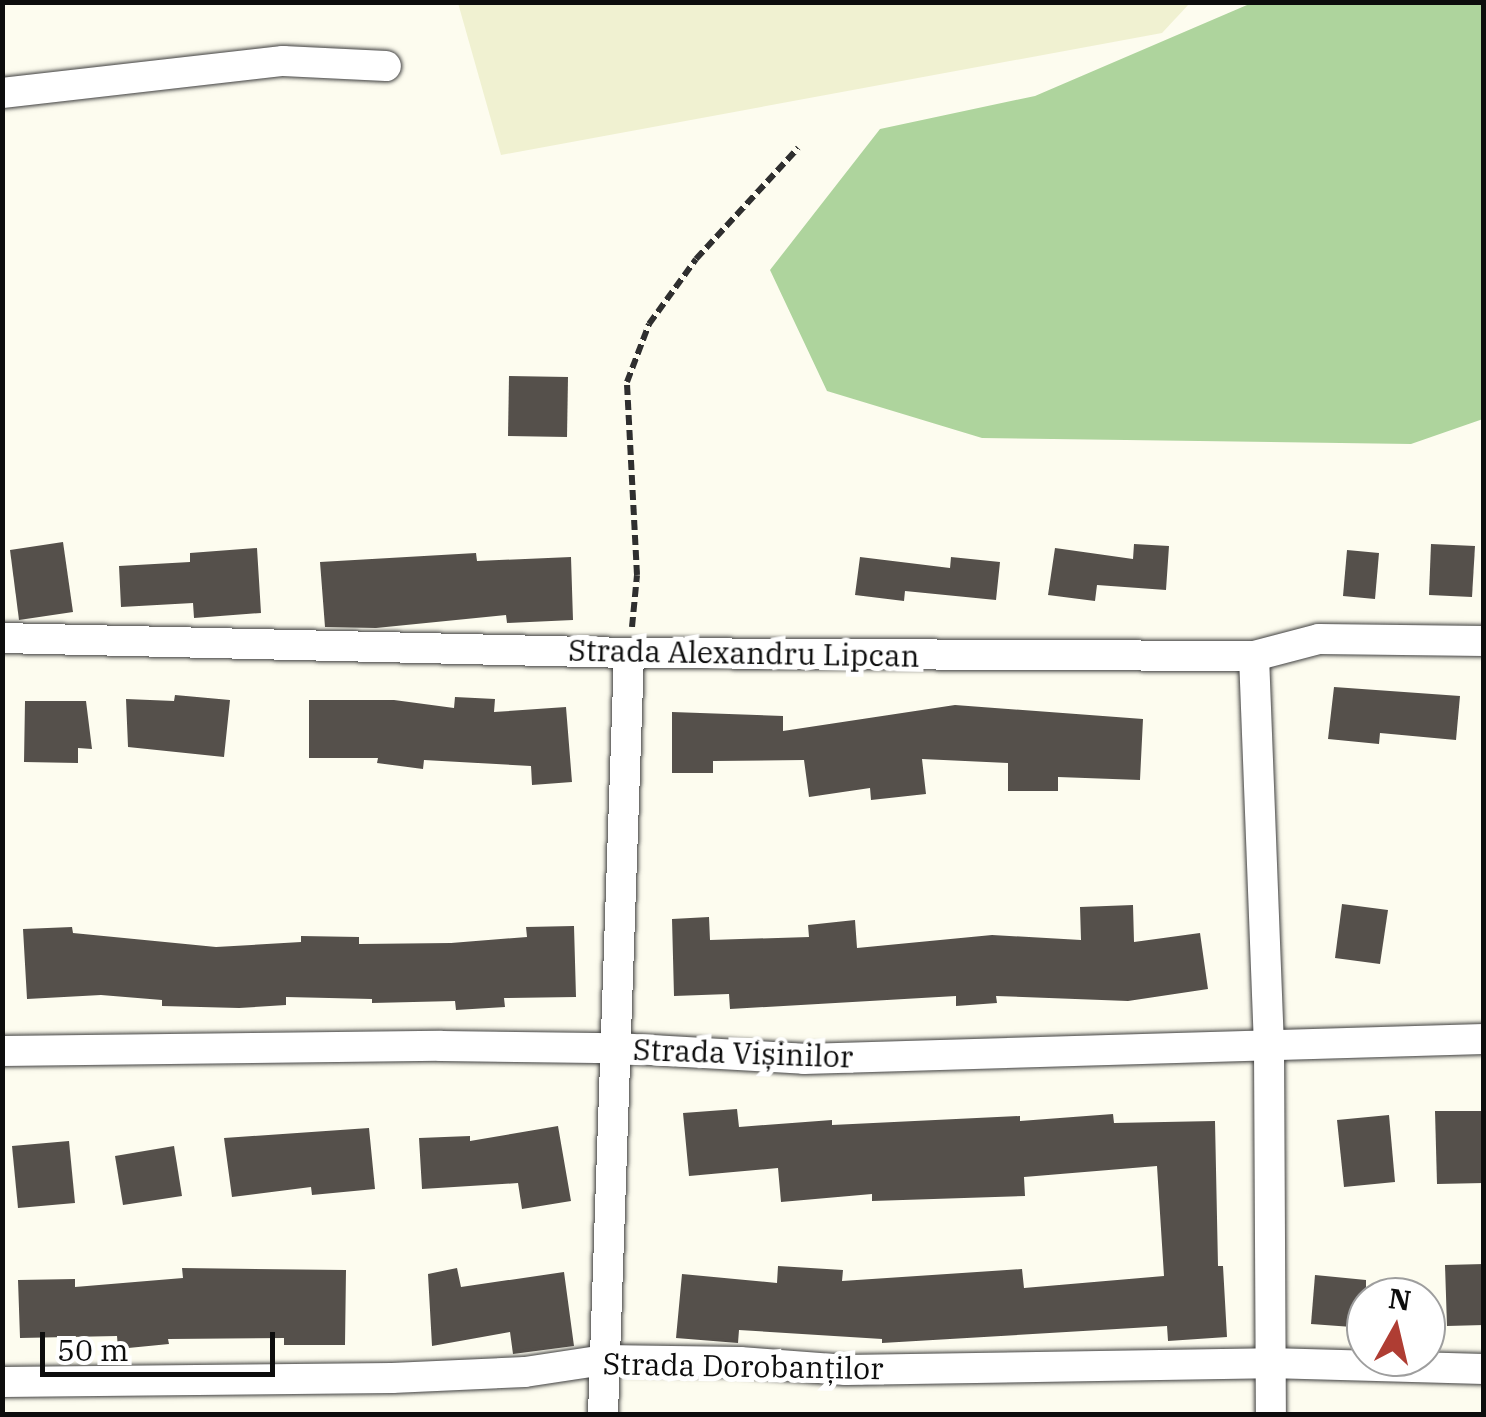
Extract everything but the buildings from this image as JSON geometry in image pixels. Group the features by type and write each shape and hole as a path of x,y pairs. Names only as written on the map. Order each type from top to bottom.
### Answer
{"street":[{"path":"2,93 284,61 386,66"},
{"name":"Strada Alexandru Lipcan","path":"2,638 629,653 1254,656 1319,639 1484,641"},
{"path":"603,1414 629,653"},
{"path":"1254,656 1269,1049 1270,1414"},
{"name":"Strada Vișinilor","path":"2,1050 616,1048 804,1059 1484,1040"},
{"name":"Strada Dorobanților","path":"2,1382 392,1378 525,1372 604,1360 740,1362 846,1370 1269,1363 1484,1369"}],"path":[{"path":"629,653 637,575 626,382 650,324 696,259 798,148"}],"green space":[{"path":"458,2 1190,3 1162,33 501,155"},
{"path":"1254,2 1483,3 1483,419 1411,444 982,438 827,391 770,270 880,129 1035,96"}]}
